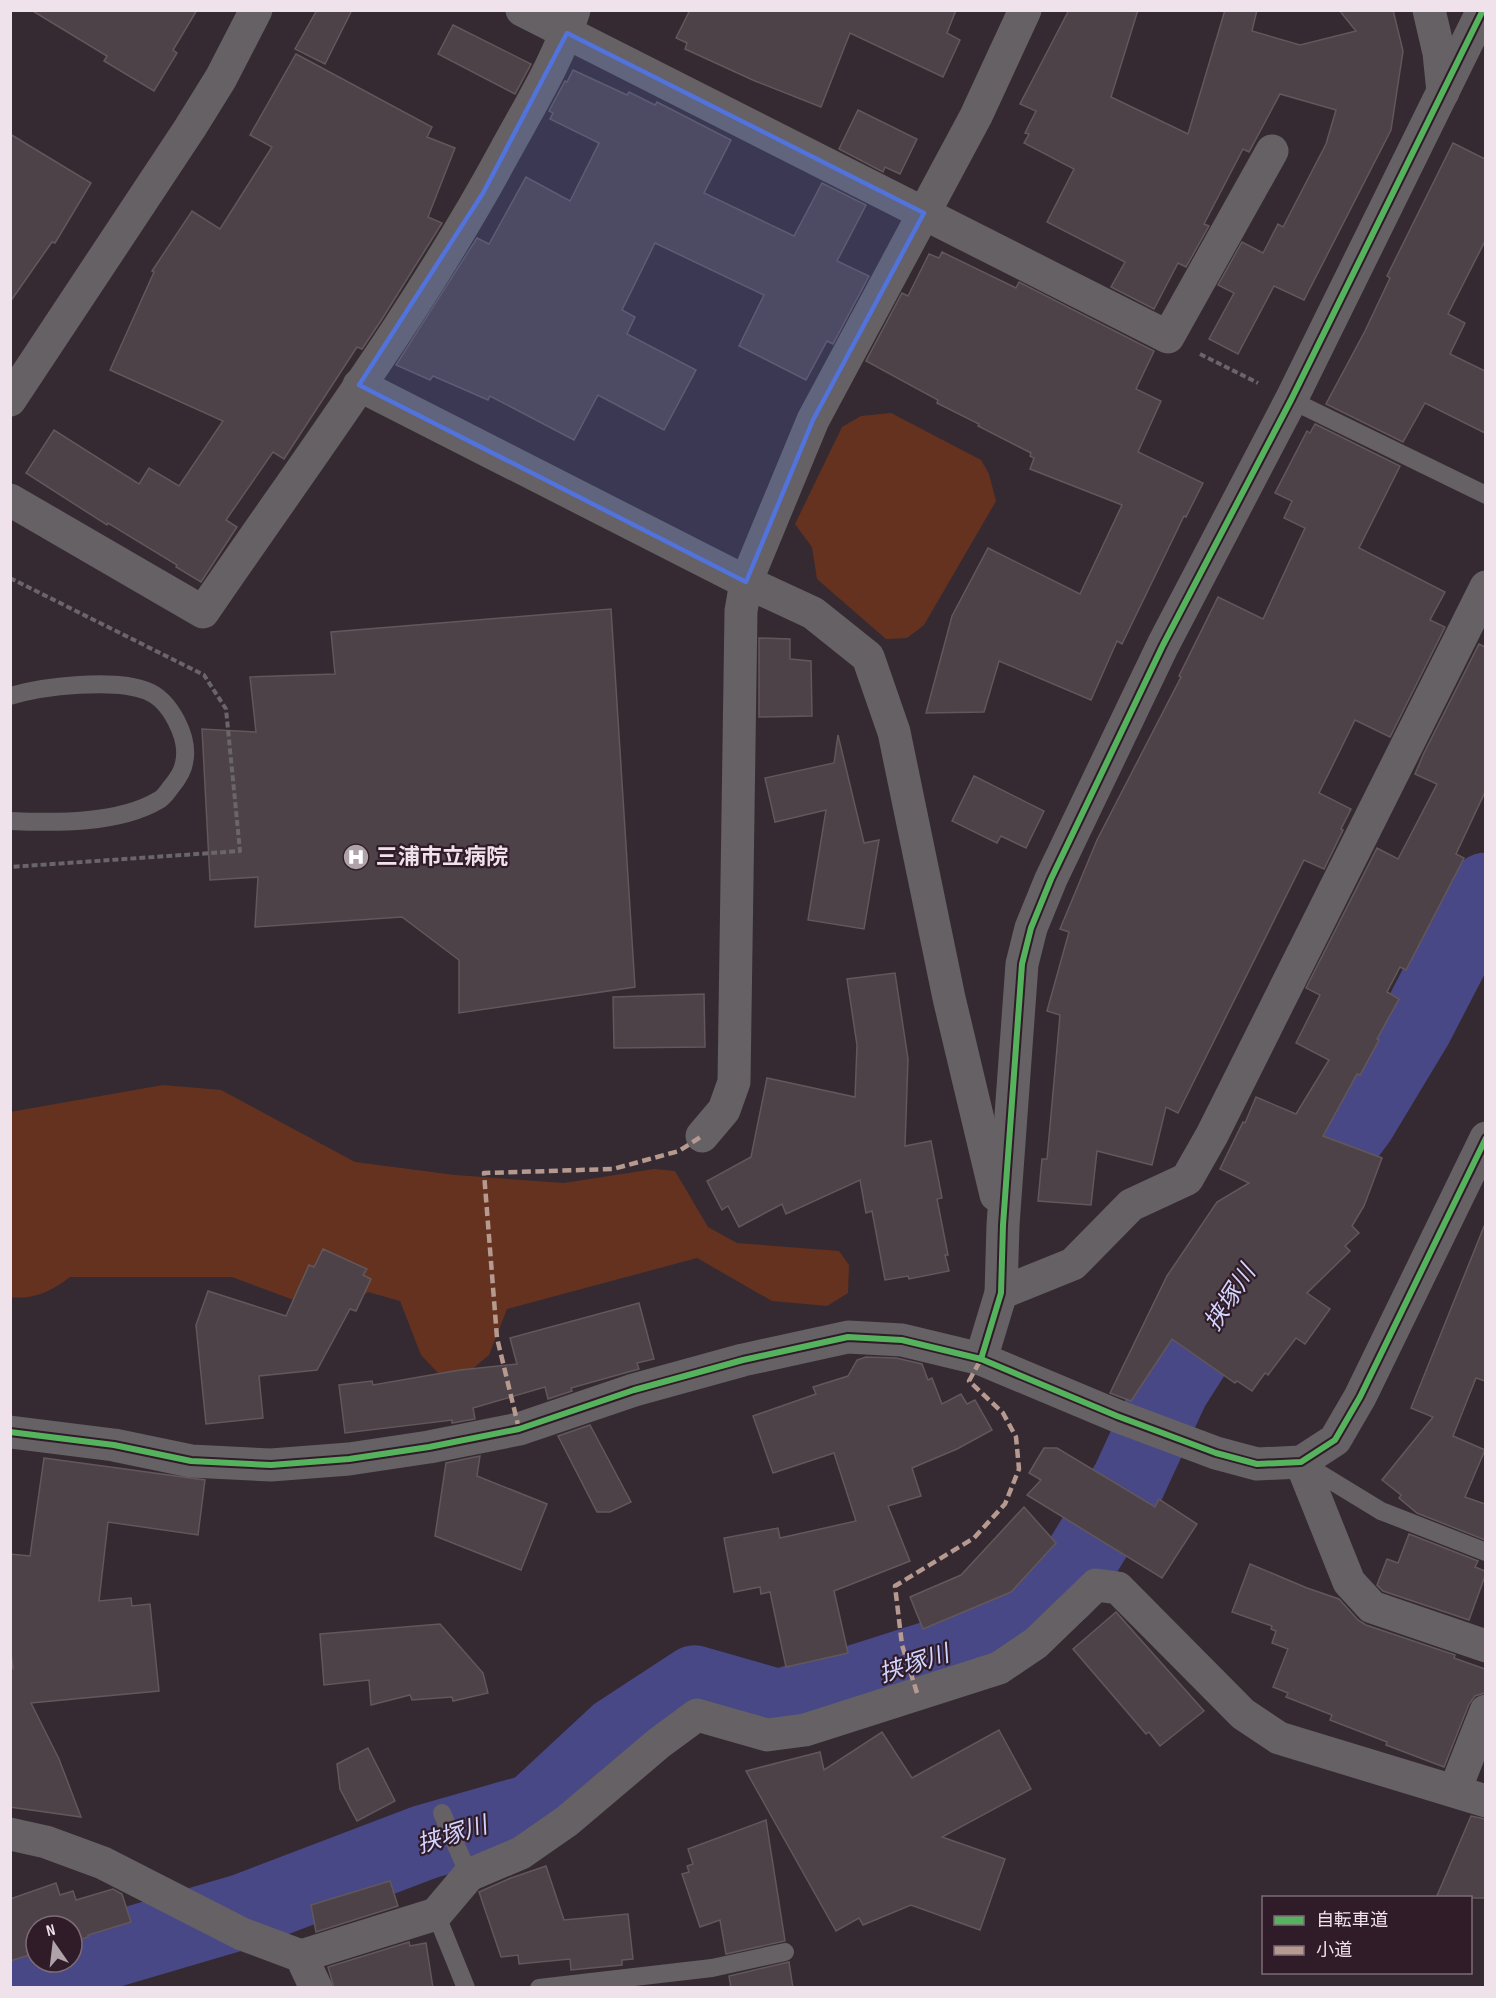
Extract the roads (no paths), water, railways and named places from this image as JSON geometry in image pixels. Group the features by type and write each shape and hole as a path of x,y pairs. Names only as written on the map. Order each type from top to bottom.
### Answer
{"street":[{"path":"10,400 190,128 221,78 256,10"},
{"path":"522,10 570,22 924,213 1168,337 1272,151"},
{"path":"702,1136 724,1110 734,1082 741,611 746,582 813,420 976,116 1025,10"},
{"path":"1429,10 1439,52 1443,92"},
{"path":"981,1359 1001,1293 1003,1225 1022,964 1030,928 1051,879 1163,645 1291,400 1482,10"},
{"path":"10,500 203,612 424,291 483,193 570,22"},
{"path":"359,385 746,582 813,613 868,657 894,732 949,998 1003,1225"},
{"path":"1001,1293 1073,1264 1131,1205 1187,1179 1212,1135 1485,587"},
{"path":"10,1432 114,1445 191,1461 271,1465 350,1459 490,1436 519,1429 634,1389 743,1360 848,1337 902,1340 981,1359 1117,1416 1216,1453 1257,1464 1301,1462 1335,1440 1360,1397 1485,1138"},
{"path":"1301,1462 1349,1582 1372,1606 1485,1646"},
{"path":"10,1834 46,1842 103,1863 242,1934 301,1956 436,1914 463,1861 521,1853 567,1821 659,1743 697,1715 767,1735 805,1730 999,1668 1036,1643 1096,1585 1118,1588 1243,1714 1279,1738 1470,1795 1485,1711"},
{"path":"301,1956 316,1988"}],"lane":[{"path":"1291,400 1485,495"},
{"path":"10,696 28,691 112,683 147,691 170,708 183,737 185,763 175,782 161,799 135,812 63,823 10,821"},
{"path":"1301,1462 1381,1511 1485,1552"},
{"path":"442,1813 463,1861"},
{"path":"436,1914 466,1988"},
{"path":"539,1988 712,1968 785,1952"}],"waterway":[{"name":"挟塚川","path":"10,1980 244,1911 425,1842 534,1811 617,1734 695,1683 779,1707 958,1650 1019,1625 1064,1587 1129,1481 1172,1388 1242,1278 1359,1120 1415,1027 1486,890"}],"place":[{"name":"三浦市立病院","path":"356,857"}]}
